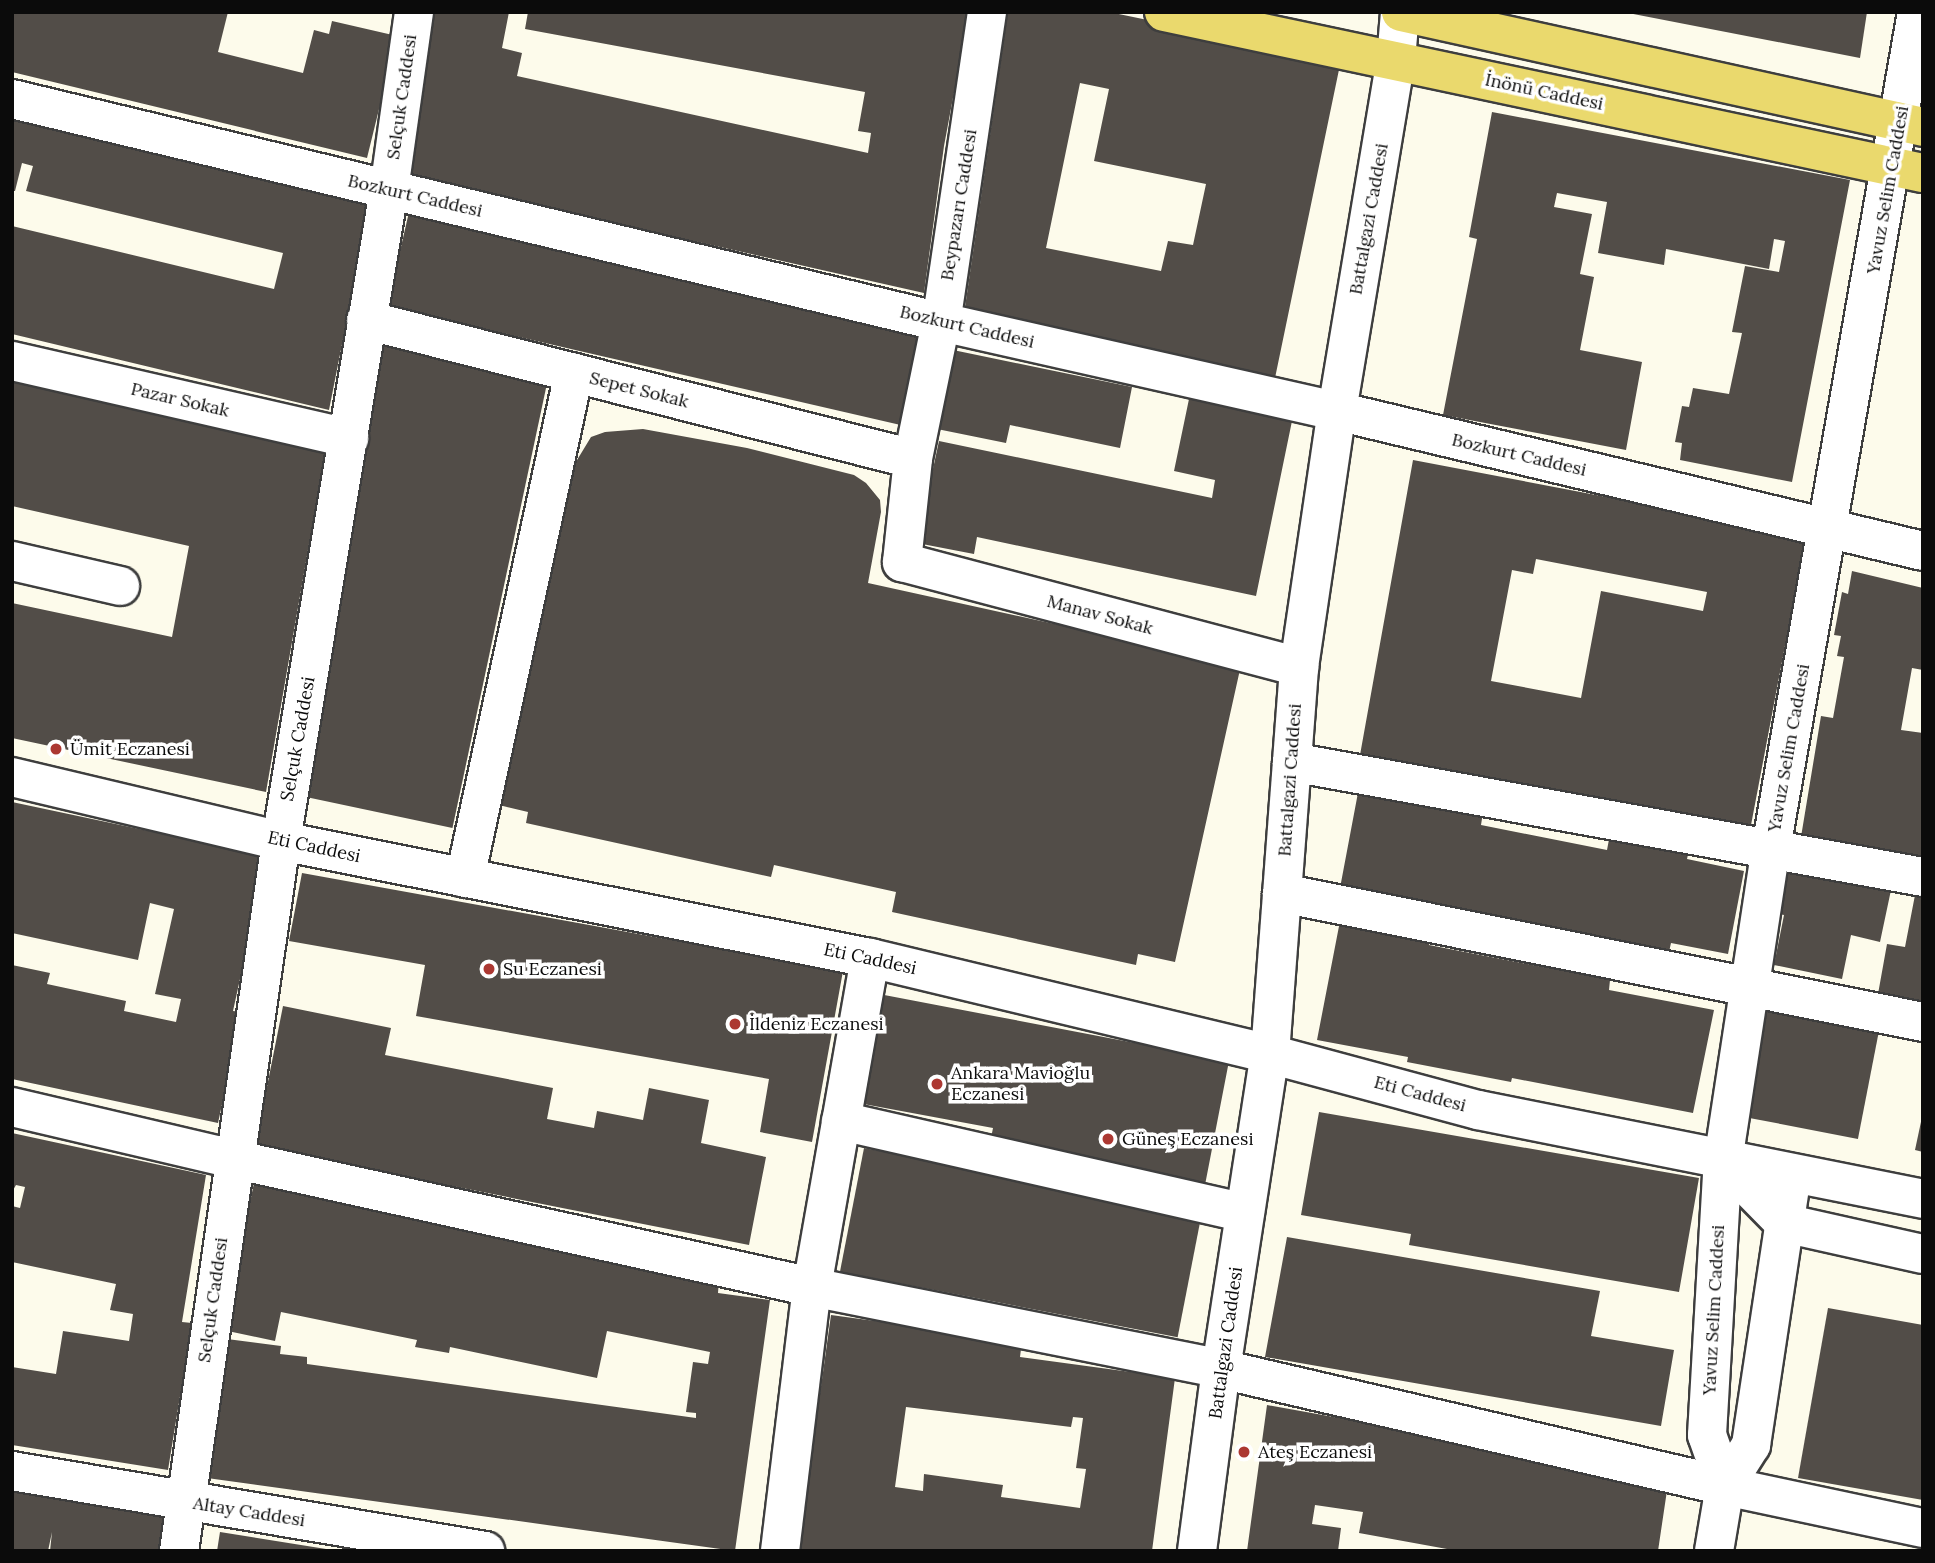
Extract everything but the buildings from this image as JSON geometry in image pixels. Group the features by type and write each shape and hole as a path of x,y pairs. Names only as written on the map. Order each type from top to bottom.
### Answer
{"main road":[{"name":"İnönü Caddesi","path":"1164,12 1907,170"},
{"path":"1400,12 1911,124"}],"street":[{"name":"Selçuk Caddesi","path":"179,1551 233,1159 281,841 389,190 414,12"},
{"name":"Beypazarı Caddesi","path":"902,562 913,459 941,321 987,12"},
{"name":"Battalgazi Caddesi","path":"1197,1551 1221,1369 1270,1054 1299,667 1337,411 1396,60 1400,12"},
{"name":"Yavuz Selim Caddesi","path":"1725,1486 1707,1435 1723,1161 1772,848 1829,528 1907,170 1917,12"},
{"name":"Bozkurt Caddesi","path":"12,99 941,321 1337,411 1923,551"},
{"name":"Sepet Sokak","path":"366,320 913,459"},
{"name":"Pazar Sokak","path":"12,361 349,438"},
{"path":"465,878 574,373"},
{"path":"12,561 120,586"},
{"name":"Manav Sokak","path":"902,562 1299,667"},
{"path":"1292,762 1923,877"},
{"name":"Eti Caddesi","path":"12,777 281,841 870,958 1270,1054 1478,1110 1923,1199"},
{"path":"1282,893 1750,985 1923,1022"},
{"path":"780,1551 812,1287 870,958"},
{"path":"12,1107 233,1159 812,1287 1221,1369 1725,1486 1923,1528"},
{"path":"841,1121 1245,1213"},
{"path":"1723,1161 1784,1223 1923,1254"},
{"name":"Yavuz Selim Caddesi","path":"1714,1551 1725,1486 1751,1445 1792,1174"},
{"name":"Altay Caddesi","path":"12,1471 485,1551"}],"place":[{"name":"Ümit Eczanesi","path":"56,749"},
{"name":"Su Eczanesi","path":"489,969"},
{"name":"İldeniz Eczanesi","path":"735,1024"},
{"name":"Ankara Mavioğlu Eczanesi","path":"937,1084"},
{"name":"Güneş Eczanesi","path":"1108,1139"},
{"name":"Ateş Eczanesi","path":"1244,1452"}]}
